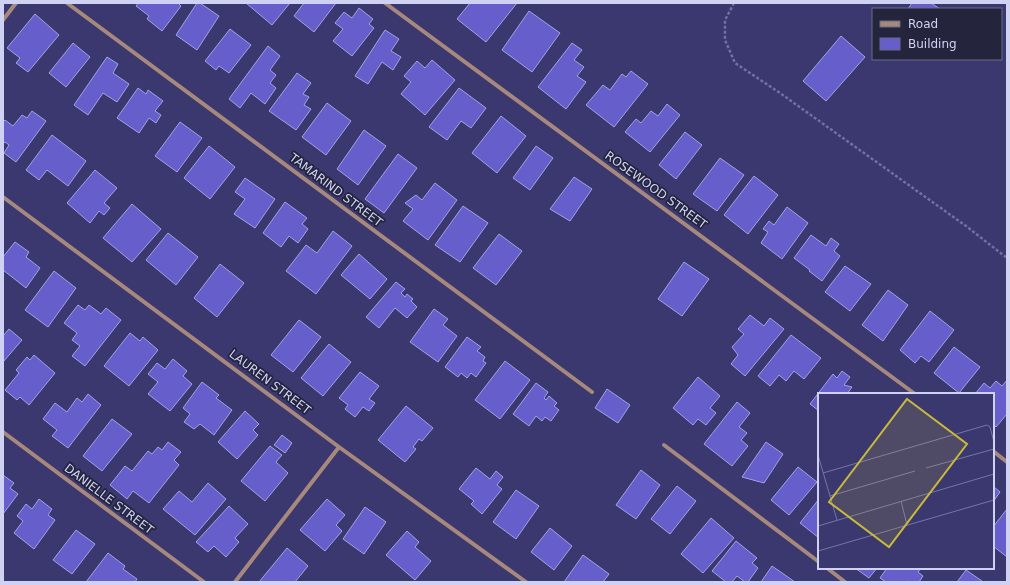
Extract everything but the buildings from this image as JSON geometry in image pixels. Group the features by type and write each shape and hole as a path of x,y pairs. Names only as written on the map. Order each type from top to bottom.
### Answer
{"street":[{"path":"3,20 16,3"},
{"name":"TAMARIND STREET","path":"68,3 592,392"},
{"name":"ROSEWOOD STREET","path":"385,3 914,393"},
{"name":"LAUREN STREET","path":"3,196 340,447 526,582"},
{"name":"DANIELLE STREET","path":"3,432 204,582"},
{"path":"664,445 818,561"},
{"path":"235,582 340,447"},
{"path":"994,452 1007,462"},
{"path":"828,569 845,582"}],"path":[{"path":"734,3 725,20 724,40 735,63 877,162 966,226 1007,258"}]}
